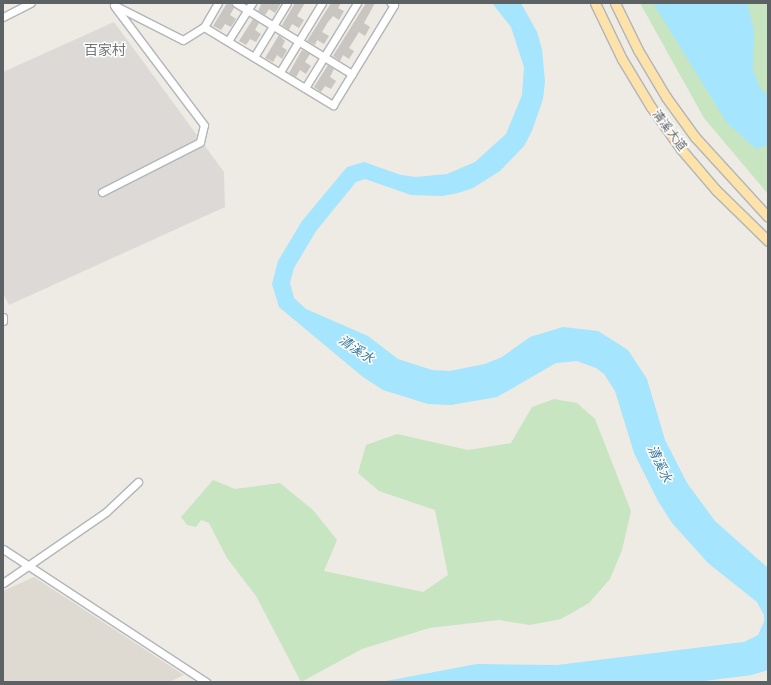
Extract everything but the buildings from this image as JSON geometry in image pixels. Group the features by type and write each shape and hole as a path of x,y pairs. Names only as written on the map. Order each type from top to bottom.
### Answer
{"main road":[{"name":"清溪大道","path":"595,3 626,65 651,107 676,143 716,190 768,241"},
{"name":"清溪大道","path":"615,3 638,50 666,97 695,137 768,217"}],"street":[{"path":"3,17 31,3"},
{"path":"113,4 183,40 204,26 218,3"},
{"path":"236,3 352,74"},
{"path":"228,41 252,3"},
{"path":"254,57 287,3"},
{"path":"280,72 322,3"},
{"path":"305,88 357,3"},
{"path":"204,26 333,105 394,5 391,3"},
{"path":"102,192 200,142 204,125 113,4"},
{"path":"3,582 30,567 106,512 138,482"},
{"path":"3,549 206,682"}],"shaded area":[{"path":"114,22 224,172 225,207 9,305 3,293 3,72"},
{"path":"34,577 184,675 169,682 3,682 3,591"}],"green space":[{"path":"640,3 768,3 768,194 704,118"},
{"path":"554,399 577,403 595,419 631,511 622,550 610,579 589,603 561,619 530,625 499,620 429,628 362,649 301,682 256,596 227,558 209,523 201,520 196,527 187,525 181,517 213,480 235,489 280,483 313,510 337,540 324,571 423,592 448,575 435,510 379,491 358,473 366,445 397,434 468,450 511,443 532,407"}],"water":[{"name":"清溪水","path":"492,3 521,3 537,32 542,49 545,82 543,99 532,131 524,146 500,171 473,188 458,193 442,196 411,195 365,179 356,182 316,231 294,268 290,283 294,298 306,309 368,336 398,359 432,370 450,371 485,364 502,357 530,337 563,327 598,331 628,350 647,379 665,440 687,483 715,521 768,568 768,670 752,675 696,682 381,682 477,664 557,665 744,642 758,635 764,622 764,615 757,602 708,563 672,523 658,501 634,453 615,391 604,374 596,368 577,361 556,363 497,397 451,405 428,404 383,390 363,377 279,307 272,284 278,261 302,221 347,167 364,162 401,175 416,177 447,174 475,162 506,134 522,95 524,67 511,27"},
{"path":"653,3 747,3 754,31 753,70 760,88 768,95 768,145 756,149 727,123"}],"district":[{"name":"百家村","path":"105,50"}]}
